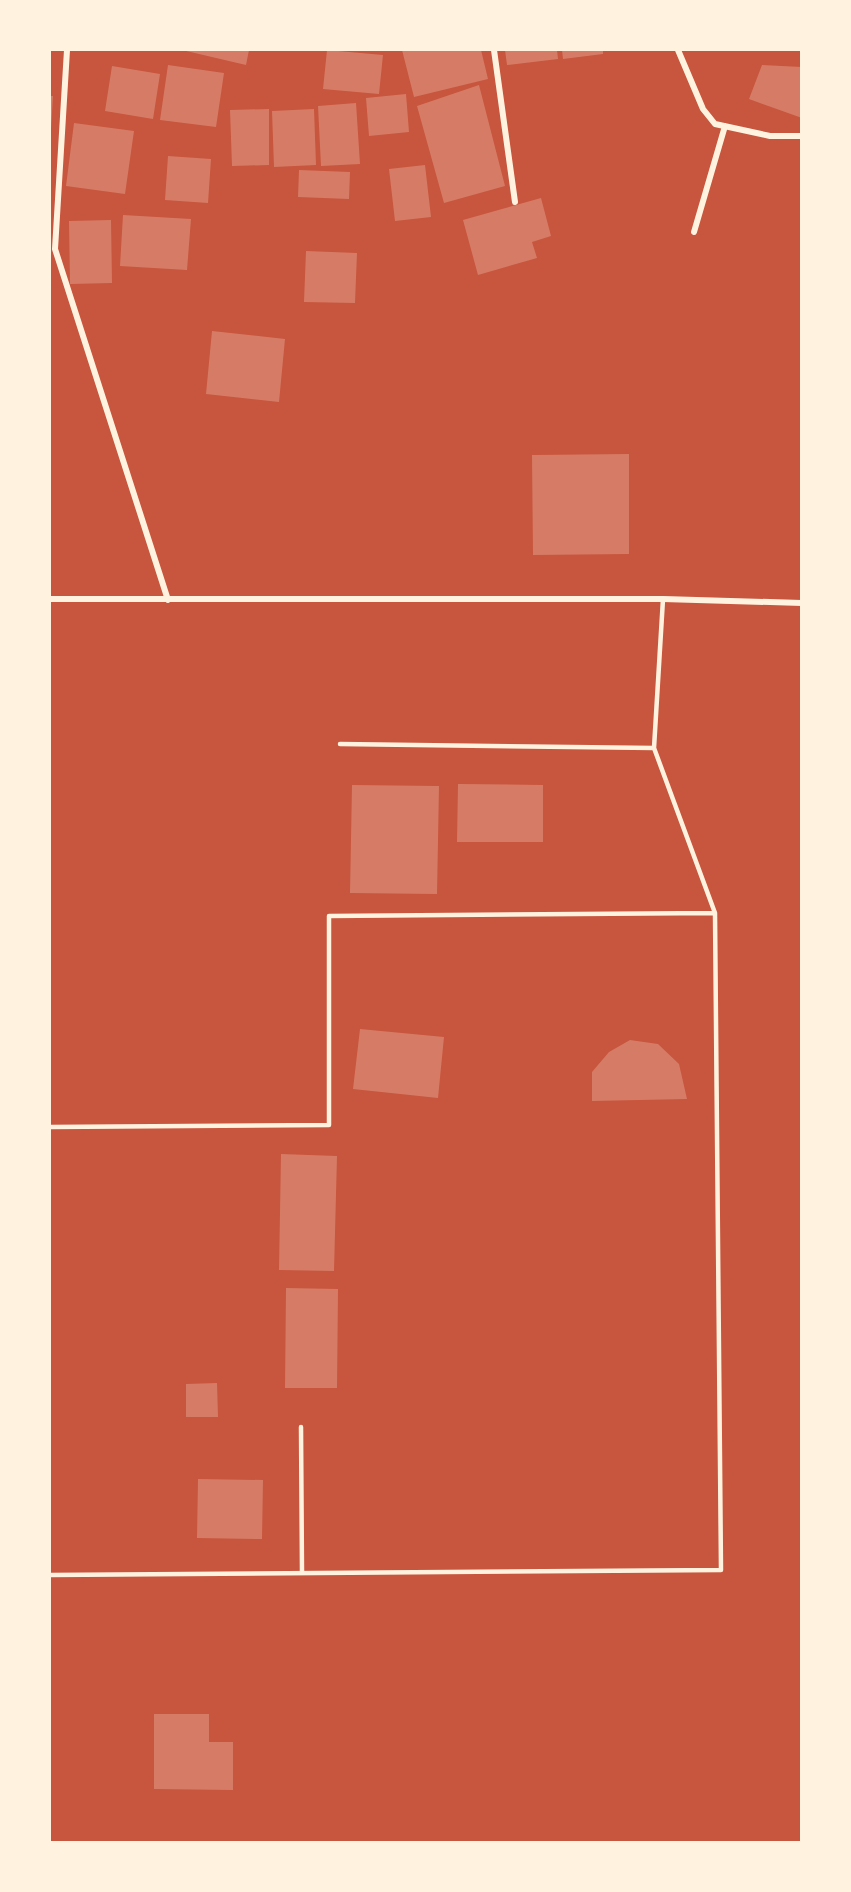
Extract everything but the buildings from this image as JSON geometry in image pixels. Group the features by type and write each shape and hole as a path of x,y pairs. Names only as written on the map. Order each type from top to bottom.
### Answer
{"street":[{"path":"68,50 52,249 168,600"},
{"path":"494,50 515,202"},
{"path":"678,50 703,109 715,124 770,136 801,136"},
{"path":"694,232 725,126"},
{"path":"50,599 663,598 801,603"}],"lane":[{"path":"50,1575 720,1570 715,913 654,748 663,598"},
{"path":"340,744 654,748"},
{"path":"50,1127 329,1125 329,916 715,913"},
{"path":"301,1427 302,1573"}]}
